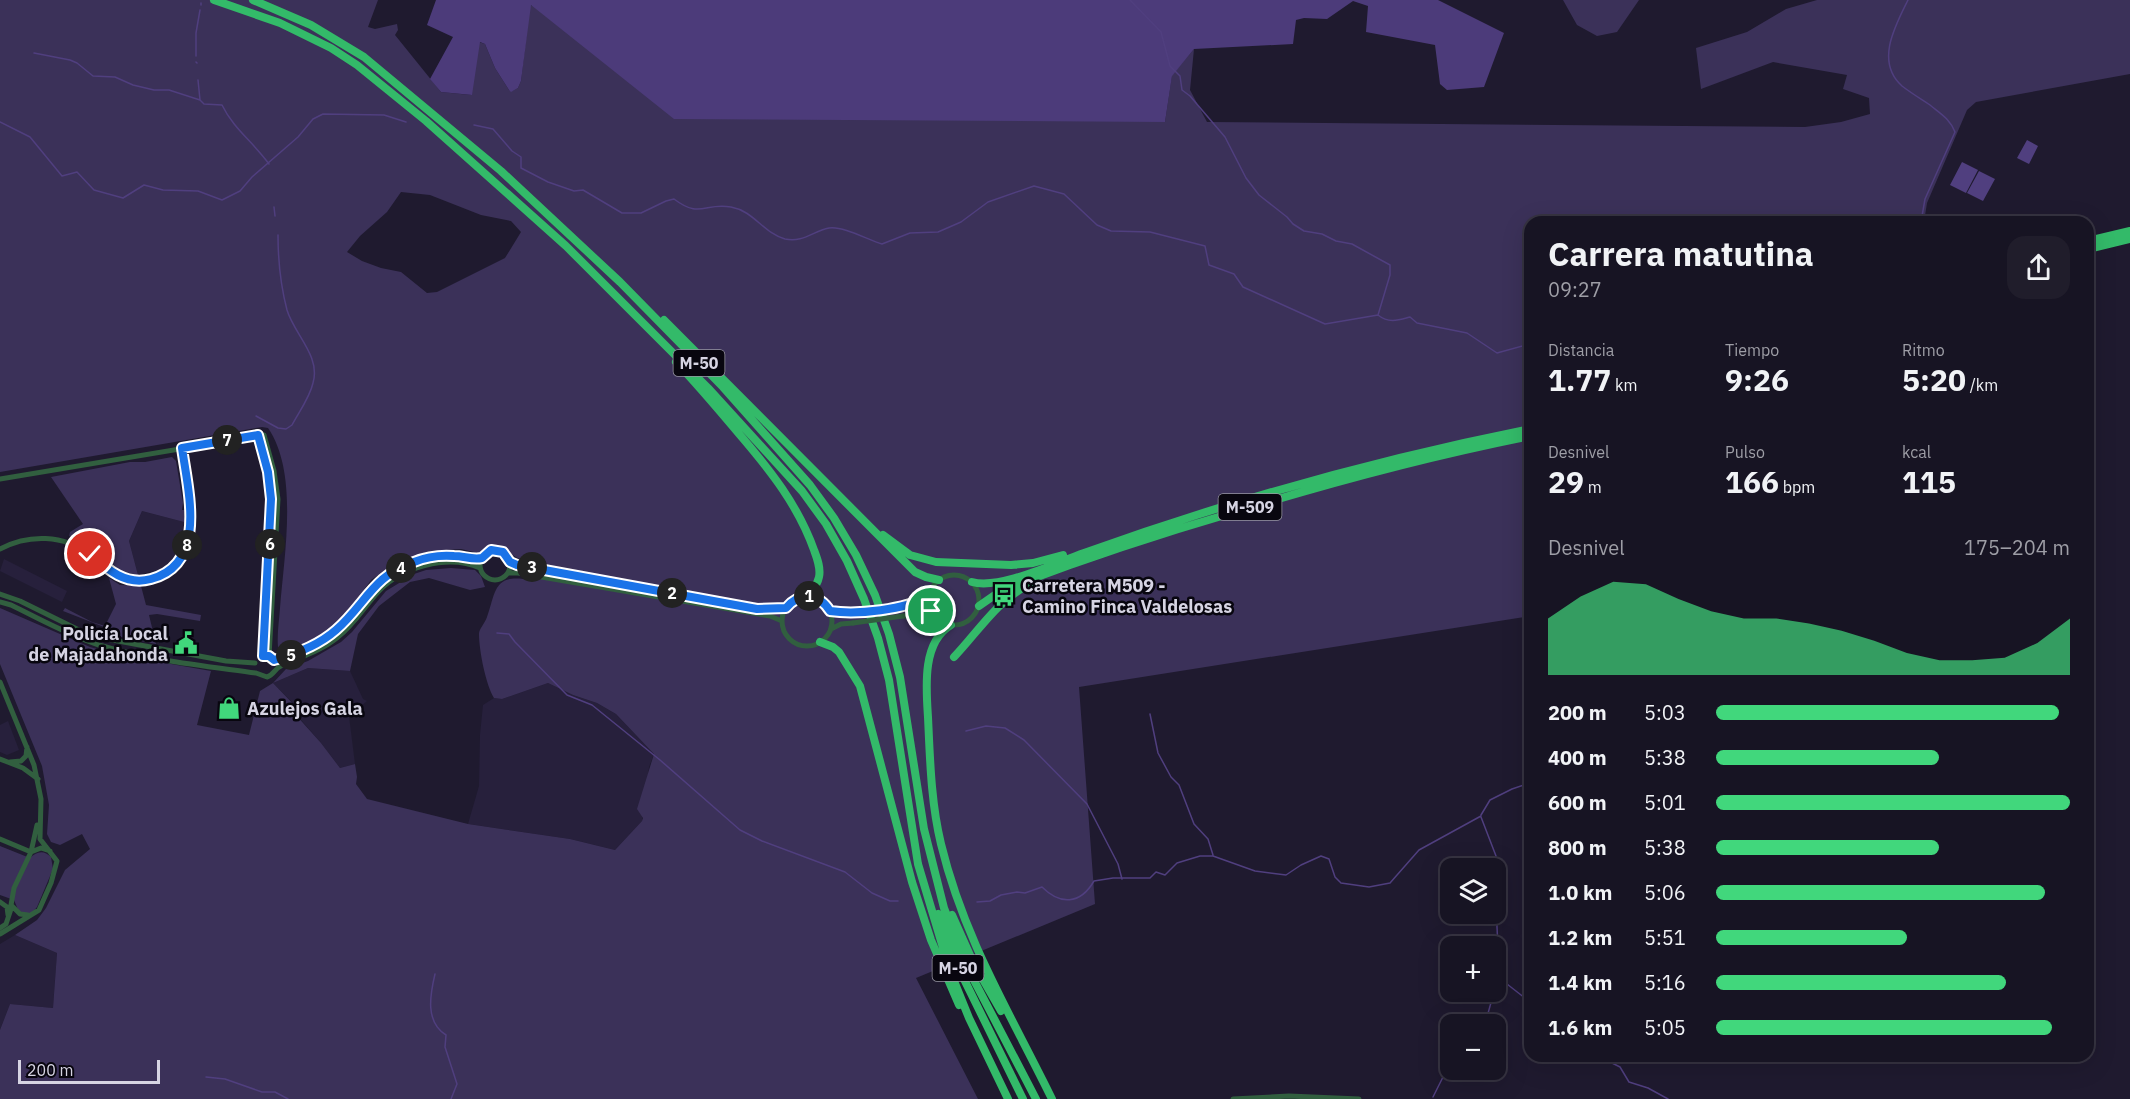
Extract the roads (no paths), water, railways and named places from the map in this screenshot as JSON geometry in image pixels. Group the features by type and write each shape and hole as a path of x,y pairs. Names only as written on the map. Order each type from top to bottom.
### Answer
{"highway":[{"name":"M-50","path":"214,0 280,22 306,34 357,65 426,120 488,174 619,298 708,388 802,491 847,561 864,599 884,659 913,829 939,919 958,969 1023,1099"},
{"name":"M-50","path":"253,0 286,12 364,57 501,171 620,282 723,387 804,477 834,518 856,555 875,595 889,634 900,677 915,784 944,908 966,965 1036,1099"},
{"path":"2094,240 2130,231"},
{"path":"2094,247 2130,238"},
{"path":"620,282 671,326 915,572 939,580"},
{"path":"619,298 636,321 701,388 787,493 808,534 819,567 817,583 802,597"},
{"name":"M-509","path":"972,582 988,585 1005,581 1096,548 1224,507 1401,458 1524,430"},
{"name":"M-509","path":"979,606 1002,590 1172,531 1326,484 1408,462 1524,437"},
{"path":"864,523 910,555 922,560 1011,565 1056,558 1177,518 1224,507"},
{"path":"954,657 1010,595 1083,561"},
{"path":"951,625 942,630 937,637 930,657 927,679 933,786 941,844 957,898 980,959 1052,1099"},
{"path":"820,642 833,646 839,652 860,686 899,837 931,940 966,1020 1008,1099"},
{"path":"913,829 918,864 950,971 993,1070"},
{"path":"935,874 962,939 984,983 1045,1084"}],"street":[{"path":"0,479 182,448 262,437 274,471 278,499 269,657 276,669"},
{"path":"0,549 24,540 61,540 79,548 107,569 127,580 147,580 172,570 185,552 189,537 190,504 182,448"},
{"path":"498,550 508,556 510,562 508,573 504,578 491,580 482,573 480,568 482,558 486,553 498,550"},
{"path":"0,594 102,638 226,661 255,663 318,643 335,631 375,585 391,572 436,556 456,555 482,558"},
{"path":"0,602 11,605 74,636 106,647 256,673 267,677 271,676 276,669 322,648 339,637 380,590 395,578 415,569 437,564 456,562 480,568"},
{"path":"510,562 757,609 786,608"},
{"path":"508,573 770,616 782,621"},
{"name":"M-509","path":"939,580 952,575 972,582"},
{"path":"935,617 931,611 929,596 939,580"},
{"path":"972,582 977,589 979,606"},
{"path":"831,629 830,611 821,600 808,596 802,597 795,599 786,608 782,621 786,634 796,643 812,645 820,642 831,629 841,624 926,614 951,625"},
{"path":"830,611 851,612 901,607 914,604 929,596"},
{"name":"M-509","path":"951,625 968,621 974,616 979,606"},
{"path":"255,663 256,673"},
{"path":"0,682 38,778 41,799 40,839 52,852 57,864 39,910 0,934"},
{"path":"3,760 21,761 26,756 27,746"},
{"path":"3,760 38,778"},
{"path":"22,768 34,765"},
{"path":"0,928 6,924 14,888 32,851 40,815"},
{"path":"0,839 32,851 41,848 52,852"},
{"path":"0,902 11,905 20,914 33,915"},
{"path":"0,902 7,907 9,915"},
{"path":"1233,1099 1289,1096 1359,1099"}],"waterway":[{"path":"1130,0 1161,32 1170,66 1180,76 1182,90 1190,96 1225,137 1246,178 1259,195 1304,231 1322,234 1336,241 1352,244 1390,265 1390,275 1378,315"},
{"path":"1908,0 1893,32 1889,55 1890,66 1902,86 1941,114 1955,132 1925,199 1922,216"},
{"path":"196,56 196,33 200,10"},
{"path":"34,53 70,60 93,76 115,77 133,85 154,90 169,90 200,100"},
{"path":"198,80 200,100 204,104 222,105 232,121 269,164"},
{"path":"0,122 30,137 62,176 77,172 94,190 123,198 144,185 163,190 198,191 222,200 240,191 252,177 298,137 313,119 323,114 384,115 406,122"},
{"path":"474,125 493,129 512,151 521,157 521,168 548,182 574,191 583,190 622,213 641,213 674,199 690,208 722,206 739,209 777,236 785,239 797,239 823,229 835,228 882,244 910,233 938,232 961,222 988,202 1034,186 1064,194 1097,225 1111,231 1150,232 1205,246 1209,265 1234,274 1243,287 1325,324 1378,315 1390,320 1410,317 1417,323 1467,333 1497,353 1524,346"},
{"path":"274,207 275,216"},
{"path":"256,416 278,428 286,429 292,425 313,383 314,373 310,354 287,310 280,273 278,235"},
{"path":"497,633 509,634 567,695 592,705 660,760 740,830 762,841 845,872 872,893 890,901 898,901"},
{"path":"1150,714 1158,753 1171,777 1179,785 1194,824 1208,839 1213,855"},
{"path":"966,731 986,726 1005,728 1024,740 1087,804 1118,864 1122,879"},
{"path":"1481,815 1490,800 1524,785"},
{"path":"977,902 990,901 1001,895 1025,893 1042,887 1056,897 1069,900 1082,895 1094,881 1113,878 1150,878 1156,872 1165,875 1177,863 1200,856 1213,856 1255,871 1286,875 1321,856 1329,859 1335,877 1341,883 1369,887 1390,883 1419,850 1481,816"},
{"path":"1481,817 1496,858"},
{"path":"1497,924 1497,936"},
{"path":"435,974 431,999 432,1016 439,1030 446,1035 445,1047 457,1084 451,1099"},
{"path":"1506,983 1524,997"},
{"path":"1488,1014 1491,1002"},
{"path":"1610,1062 1620,1067 1629,1082 1648,1088 1668,1099"},
{"path":"206,1077 225,1079 262,1092 275,1092 288,1099"},
{"path":"1433,1097 1442,1080"}],"place":[{"name":"Carretera M509 - Camino Finca Valdelosas","path":"1004,595"},
{"name":"Policía Local de Majadahonda","path":"186,643"},
{"name":"Azulejos Gala","path":"229,708"}]}
